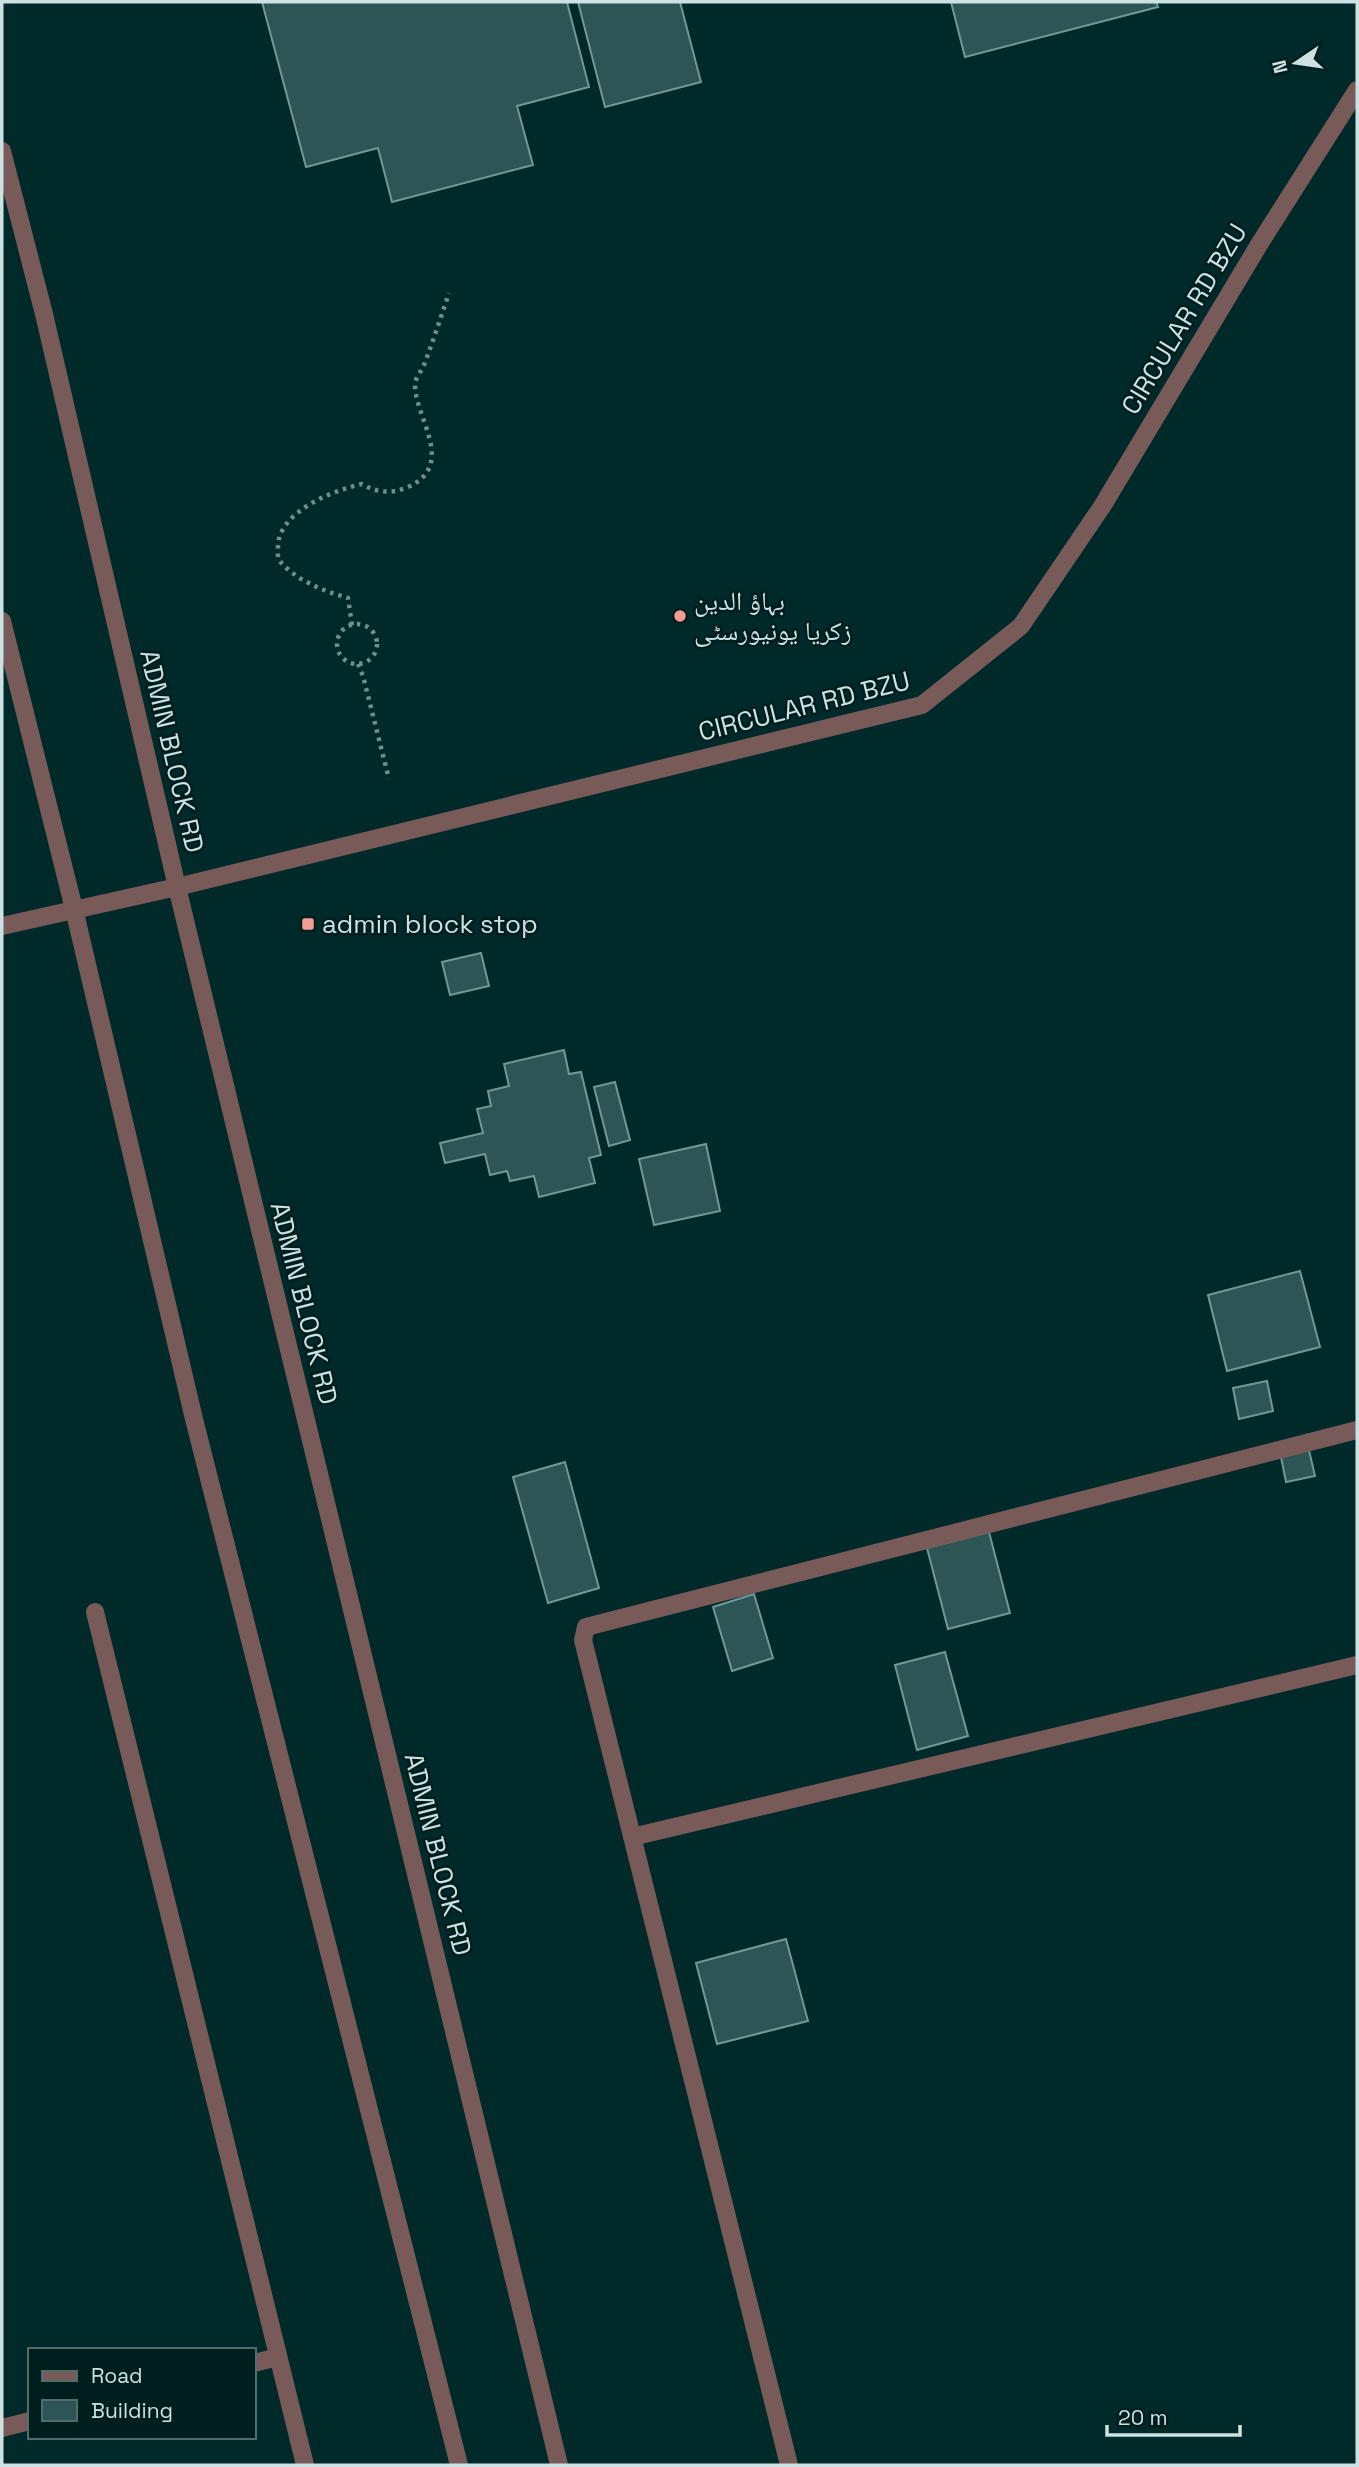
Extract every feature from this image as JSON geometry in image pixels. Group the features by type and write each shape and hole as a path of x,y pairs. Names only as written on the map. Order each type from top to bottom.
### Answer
{"street":[{"name":"CIRCULAR RD BZU","path":"2,926 177,887 922,705 1021,626 1103,505 1260,243 1357,90"},
{"name":"ADMIN BLOCK RD","path":"2,151 44,314 177,887 559,2465"},
{"path":"2,621 74,909 194,1419 459,2465"},
{"path":"789,2465 583,1640 586,1627 1357,1430"},
{"path":"95,1612 305,2465"},
{"path":"632,1836 1357,1665"},
{"path":"256,2362 278,2357"},
{"path":"2,2428 28,2422"}],"path":[{"path":"352,625 348,598 324,591 287,570 278,559 281,532 313,502 348,488 362,484 374,491 397,491 424,475 433,449 417,402 415,382 449,293"},
{"path":"359,624 371,629 377,641 375,654 365,663 358,664 341,656 337,644 342,632 359,624"},
{"path":"358,664 389,779"}],"building":[{"path":"262,2 567,2 589,87 517,106 533,165 392,202 378,148 306,167"},
{"path":"578,2 680,2 701,82 605,107"},
{"path":"951,2 1156,2 1158,7 965,57"},
{"path":"481,953 489,986 450,995 442,962"},
{"path":"564,1050 569,1074 581,1072 601,1155 589,1158 595,1183 539,1197 534,1176 510,1181 507,1171 490,1175 485,1154 445,1163 440,1143 483,1133 477,1109 491,1106 488,1091 509,1086 504,1064"},
{"path":"615,1082 630,1140 609,1146 594,1087"},
{"path":"706,1144 720,1211 654,1225 639,1159"},
{"path":"1300,1271 1320,1347 1227,1371 1208,1295"},
{"path":"1267,1381 1273,1411 1239,1419 1233,1388"},
{"path":"1308,1446 1315,1476 1286,1482 1280,1452"},
{"path":"565,1462 599,1588 548,1603 513,1477"},
{"path":"989,1532 1010,1613 948,1629 927,1548"},
{"path":"754,1594 773,1658 732,1671 713,1607"},
{"path":"945,1652 968,1736 917,1750 895,1665"},
{"path":"786,1939 808,2021 717,2044 696,1963"}],"place":[{"name":"بہاؤ الدین زکریا یونیورسٹی","path":"680,616"},
{"name":"admin block stop","path":"308,924"}]}
